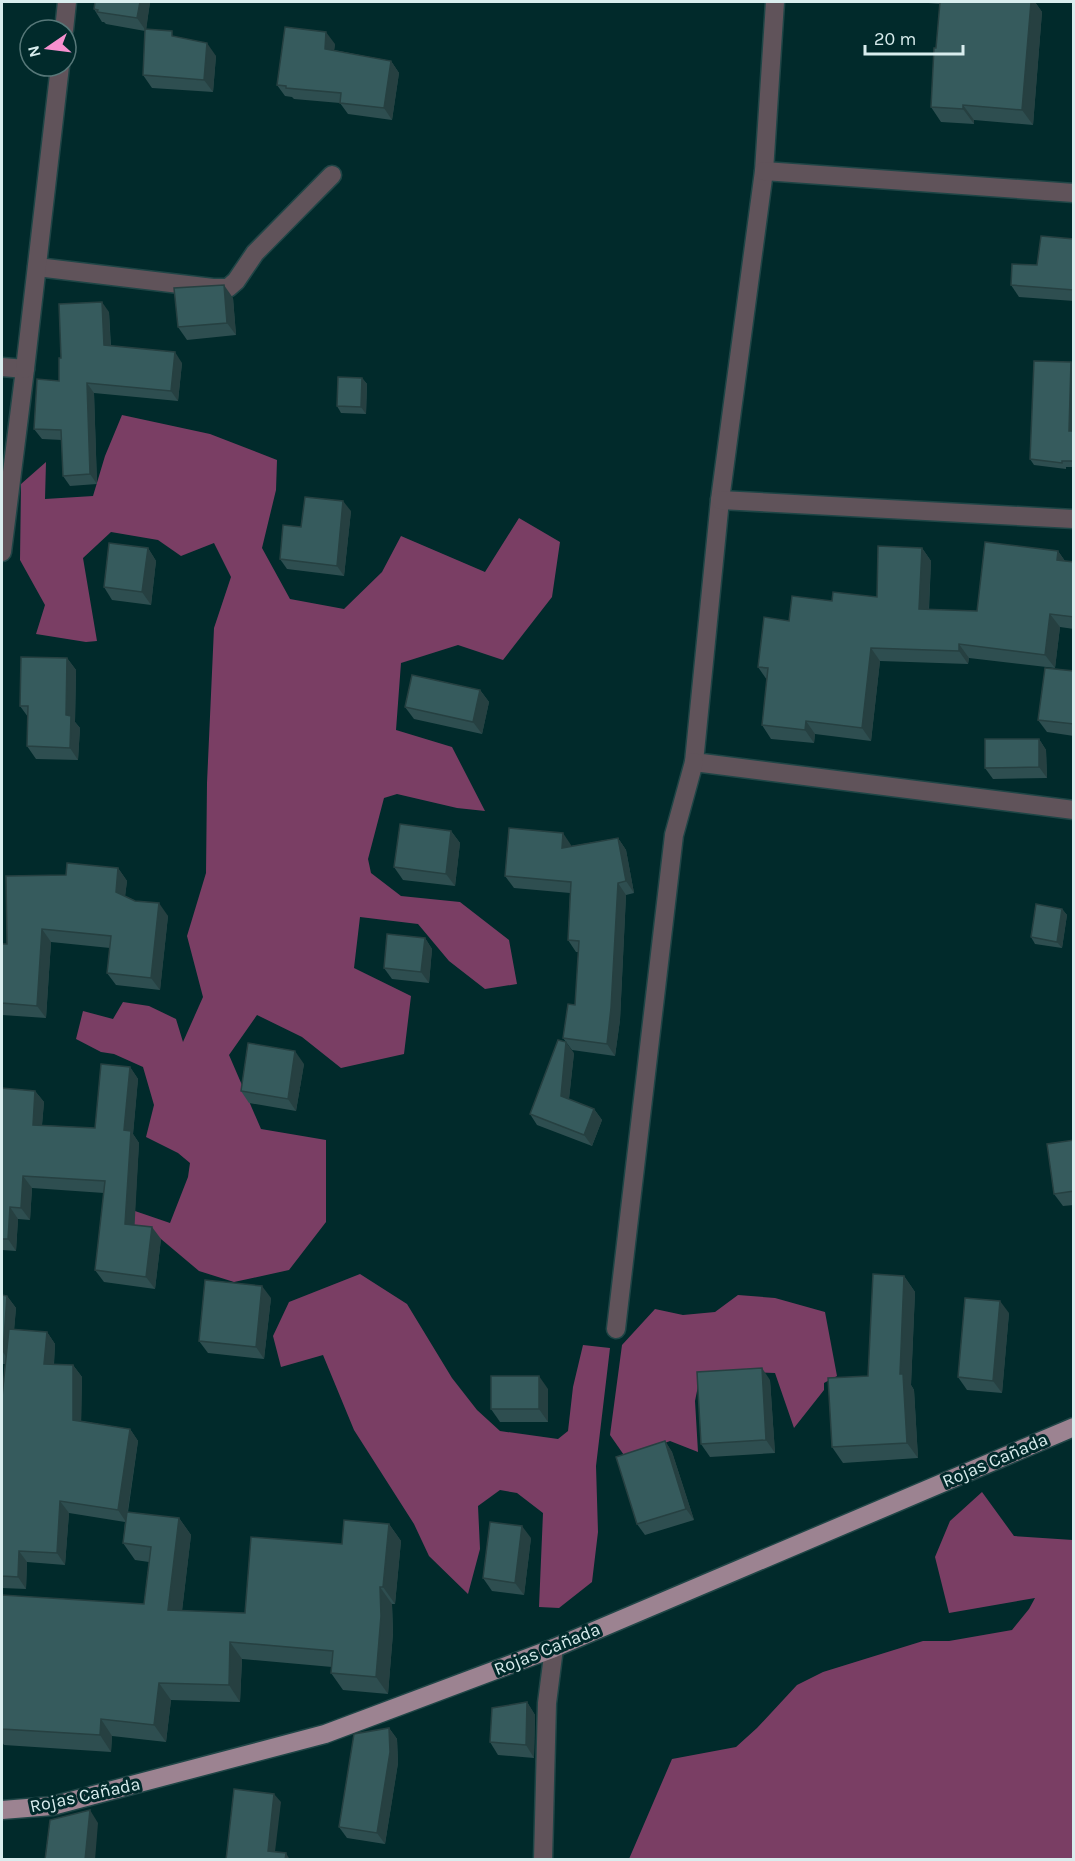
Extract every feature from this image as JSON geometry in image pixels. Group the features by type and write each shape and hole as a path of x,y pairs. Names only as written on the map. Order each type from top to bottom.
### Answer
{"main road":[{"name":"Rojas Cañada","path":"2,1810 52,1806 325,1734 554,1648 1074,1427"}],"street":[{"path":"65,18 67,2"},
{"path":"616,1329 674,834 694,762 720,500 764,171 775,2"},
{"path":"2,552 59,78"},
{"path":"764,171 1074,193"},
{"path":"37,267 228,288 236,282 255,253 332,175"},
{"path":"2,367 25,369"},
{"path":"720,500 1074,519"},
{"path":"694,762 1074,810"},
{"path":"543,1860 547,1703 554,1648"}],"shaded area":[{"path":"122,415 210,434 277,460 276,490 262,548 290,599 344,609 382,572 401,536 485,572 519,518 560,542 552,597 503,660 458,645 401,663 396,730 452,747 485,811 457,808 397,794 384,798 368,859 371,873 401,896 460,902 509,940 517,984 485,989 449,961 418,924 360,917 354,968 411,996 404,1054 341,1068 302,1037 257,1015 229,1055 261,1129 326,1140 326,1222 289,1270 234,1282 199,1271 161,1239 127,1224 132,1210 170,1223 188,1177 190,1163 178,1153 146,1137 154,1105 143,1067 114,1054 101,1052 76,1039 83,1011 113,1019 123,1002 149,1006 176,1019 183,1042 203,997 187,936 206,873 207,783 214,628 231,577 214,543 181,556 158,540 111,532 83,558 97,641 86,642 36,634 45,605 20,560 21,484 46,462 45,499 93,496 105,456"},
{"path":"360,1274 407,1304 452,1378 477,1410 500,1431 558,1439 568,1431 573,1387 583,1345 610,1348 596,1466 598,1532 592,1582 559,1608 539,1607 543,1513 517,1493 500,1490 478,1506 480,1549 468,1594 429,1556 414,1524 354,1430 323,1355 281,1367 273,1336 289,1302"},
{"path":"738,1295 775,1298 825,1312 837,1376 824,1383 824,1390 794,1428 775,1373 741,1372 700,1376 695,1401 698,1452 670,1441 626,1458 610,1435 622,1345 655,1309 683,1315 715,1312"},
{"path":"982,1492 1014,1536 1073,1540 1073,1859 629,1859 672,1759 736,1747 797,1685 823,1672 923,1641 949,1641 1012,1630 1035,1598 949,1613 935,1557 950,1521"}],"building":[{"path":"95,2 140,2 137,18 97,12 98,10 94,9"},
{"path":"940,2 1031,2 1022,110 963,105 963,109 931,107 934,48 936,48"},
{"path":"285,27 326,32 325,49 391,61 384,108 340,103 341,93 286,88 286,86 277,85"},
{"path":"145,29 172,31 172,36 207,43 204,80 143,75"},
{"path":"1041,236 1074,239 1074,290 1011,285 1012,264 1037,265"},
{"path":"224,285 227,323 178,327 174,288"},
{"path":"102,302 104,345 175,352 171,391 87,383 90,474 63,476 61,430 34,429 37,379 59,381 59,358 61,358 59,304"},
{"path":"1034,361 1071,362 1069,431 1074,431 1074,461 1062,461 1062,463 1030,459"},
{"path":"338,377 362,378 361,407 337,406"},
{"path":"305,497 343,501 337,566 280,559 283,525 301,527"},
{"path":"985,542 1058,551 1057,560 1074,562 1074,617 1050,614 1045,655 959,644 959,651 871,648 862,728 806,721 805,730 762,725 768,668 758,667 764,617 789,621 792,596 832,601 833,592 877,597 878,546 922,548 919,609 977,611"},
{"path":"109,543 148,548 142,592 104,587"},
{"path":"21,657 67,658 66,715 71,716 70,748 27,746 28,706 20,706"},
{"path":"1045,668 1074,671 1074,724 1038,720"},
{"path":"412,675 480,690 473,722 405,707"},
{"path":"985,739 1039,739 1039,767 985,768"},
{"path":"400,824 451,831 446,874 394,867"},
{"path":"509,828 563,833 562,848 618,838 626,881 618,883 607,1044 563,1038 568,1004 575,1005 579,941 568,940 571,882 505,876"},
{"path":"67,863 118,868 116,892 135,901 159,903 151,978 107,973 111,936 42,929 37,1006 2,1003 2,944 7,944 6,876 66,875"},
{"path":"1036,904 1062,909 1057,942 1031,937"},
{"path":"387,934 425,938 421,972 384,968"},
{"path":"558,1040 566,1042 561,1096 594,1109 584,1135 530,1114"},
{"path":"248,1043 295,1051 288,1099 241,1091"},
{"path":"101,1064 130,1067 124,1130 131,1131 125,1224 152,1227 146,1277 95,1270 105,1181 23,1176 21,1208 10,1207 8,1239 2,1239 2,1088 35,1091 33,1125 95,1128"},
{"path":"1074,1140 1074,1191 1054,1194 1047,1144"},
{"path":"873,1274 904,1276 900,1374 903,1374 907,1443 832,1447 828,1378 868,1376"},
{"path":"205,1280 262,1286 256,1347 199,1341"},
{"path":"2,1295 7,1296 3,1352 2,1352"},
{"path":"965,1298 1000,1301 993,1381 958,1377"},
{"path":"9,1329 47,1332 44,1364 73,1365 73,1420 130,1429 118,1510 60,1501 57,1553 19,1551 18,1577 2,1576 2,1397"},
{"path":"762,1368 766,1440 701,1444 697,1372"},
{"path":"491,1376 539,1376 539,1409 491,1409"},
{"path":"665,1441 686,1509 637,1524 616,1457"},
{"path":"127,1512 179,1518 168,1610 245,1613 251,1537 342,1544 344,1520 389,1524 383,1587 380,1587 381,1616 376,1677 331,1673 333,1651 230,1642 229,1685 159,1683 154,1725 101,1719 100,1735 2,1729 2,1595 144,1604 151,1547 123,1543"},
{"path":"490,1522 522,1526 515,1583 483,1578"},
{"path":"527,1702 526,1745 490,1742 492,1708"},
{"path":"389,1728 390,1752 377,1833 339,1827 354,1734"},
{"path":"234,1789 274,1794 268,1851 286,1853 285,1860 226,1860"},
{"path":"90,1810 85,1860 45,1860 50,1820"}]}
